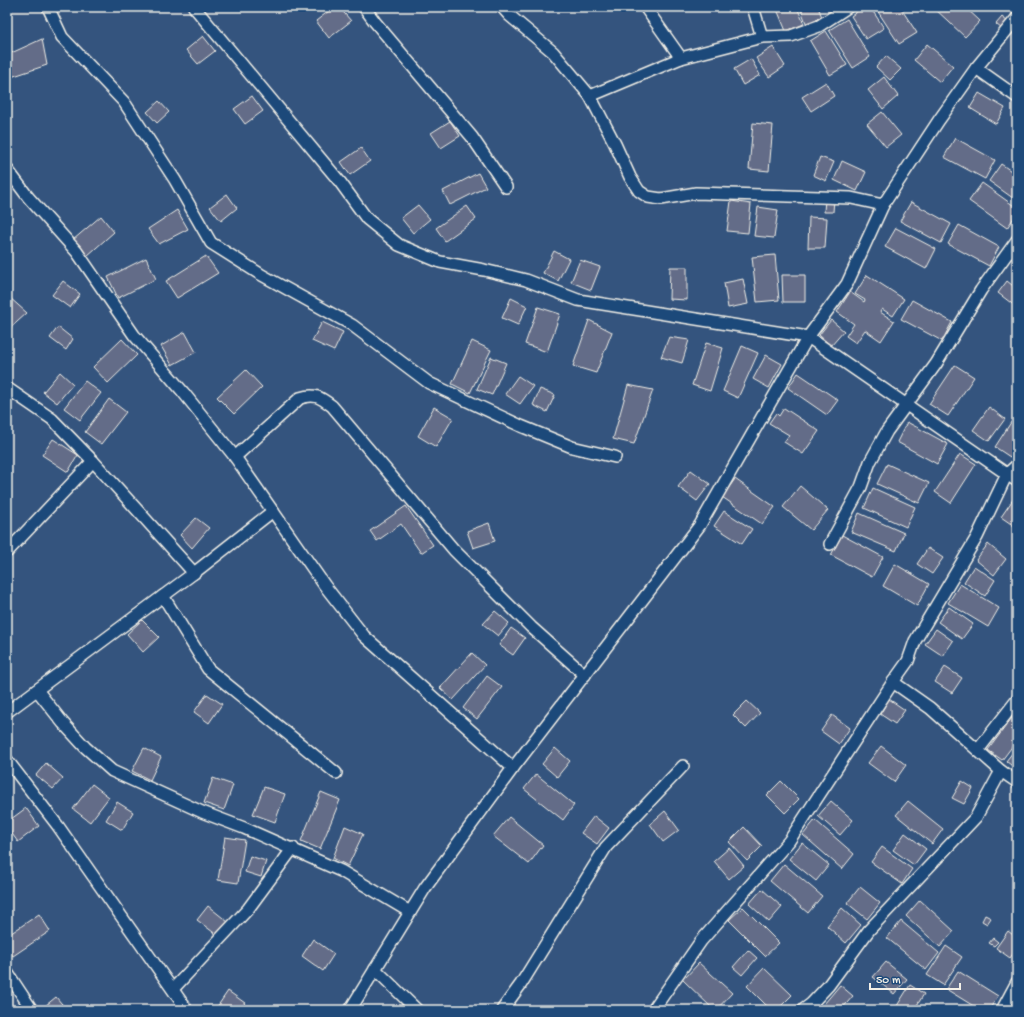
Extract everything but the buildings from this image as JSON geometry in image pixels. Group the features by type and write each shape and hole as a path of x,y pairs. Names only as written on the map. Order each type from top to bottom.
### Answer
{"street":[{"path":"48,7 62,37 124,102 175,180 211,243 260,274 352,326 429,383 521,426 572,447 615,457"},
{"path":"194,7 340,182 367,219 399,245 440,262 526,280 578,300 808,337 1017,481"},
{"path":"364,7 472,137 506,187"},
{"path":"502,7 510,16 553,52 590,96 630,177 639,191 648,197 661,199 696,193 851,198 883,205"},
{"path":"645,7 681,58"},
{"path":"753,7 762,37"},
{"path":"590,96 681,58 762,37 791,36 819,26 848,7"},
{"path":"350,1010 425,888 513,768 700,525 808,337 847,284 883,205 939,120 976,68 1017,18"},
{"path":"976,68 1017,97"},
{"path":"7,169 28,197 78,252 134,335 236,457 325,586 364,636 513,768"},
{"path":"830,544 861,486 870,462 887,431 936,364 982,290 1017,240"},
{"path":"7,388 52,419 93,461 194,572"},
{"path":"236,457 300,398 308,395 320,397 332,406 454,550 531,627 585,675"},
{"path":"7,552 93,461"},
{"path":"653,1010 701,942 789,841 908,661 915,641 978,537 1007,474 1017,465"},
{"path":"7,712 274,511"},
{"path":"163,596 208,669 336,773"},
{"path":"893,682 930,708 1001,771 1017,782"},
{"path":"37,690 63,723 81,742 112,770 202,812 293,848 342,871 410,912"},
{"path":"978,750 1017,700"},
{"path":"7,760 58,826 187,1010"},
{"path":"502,1010 521,984 606,847 683,766"},
{"path":"803,1010 811,1004 828,986 869,930 976,817 1001,771"},
{"path":"172,989 248,909 293,848"},
{"path":"375,969 417,1010"},
{"path":"7,972 32,1010"},
{"path":"1002,1010 1017,982"}]}
